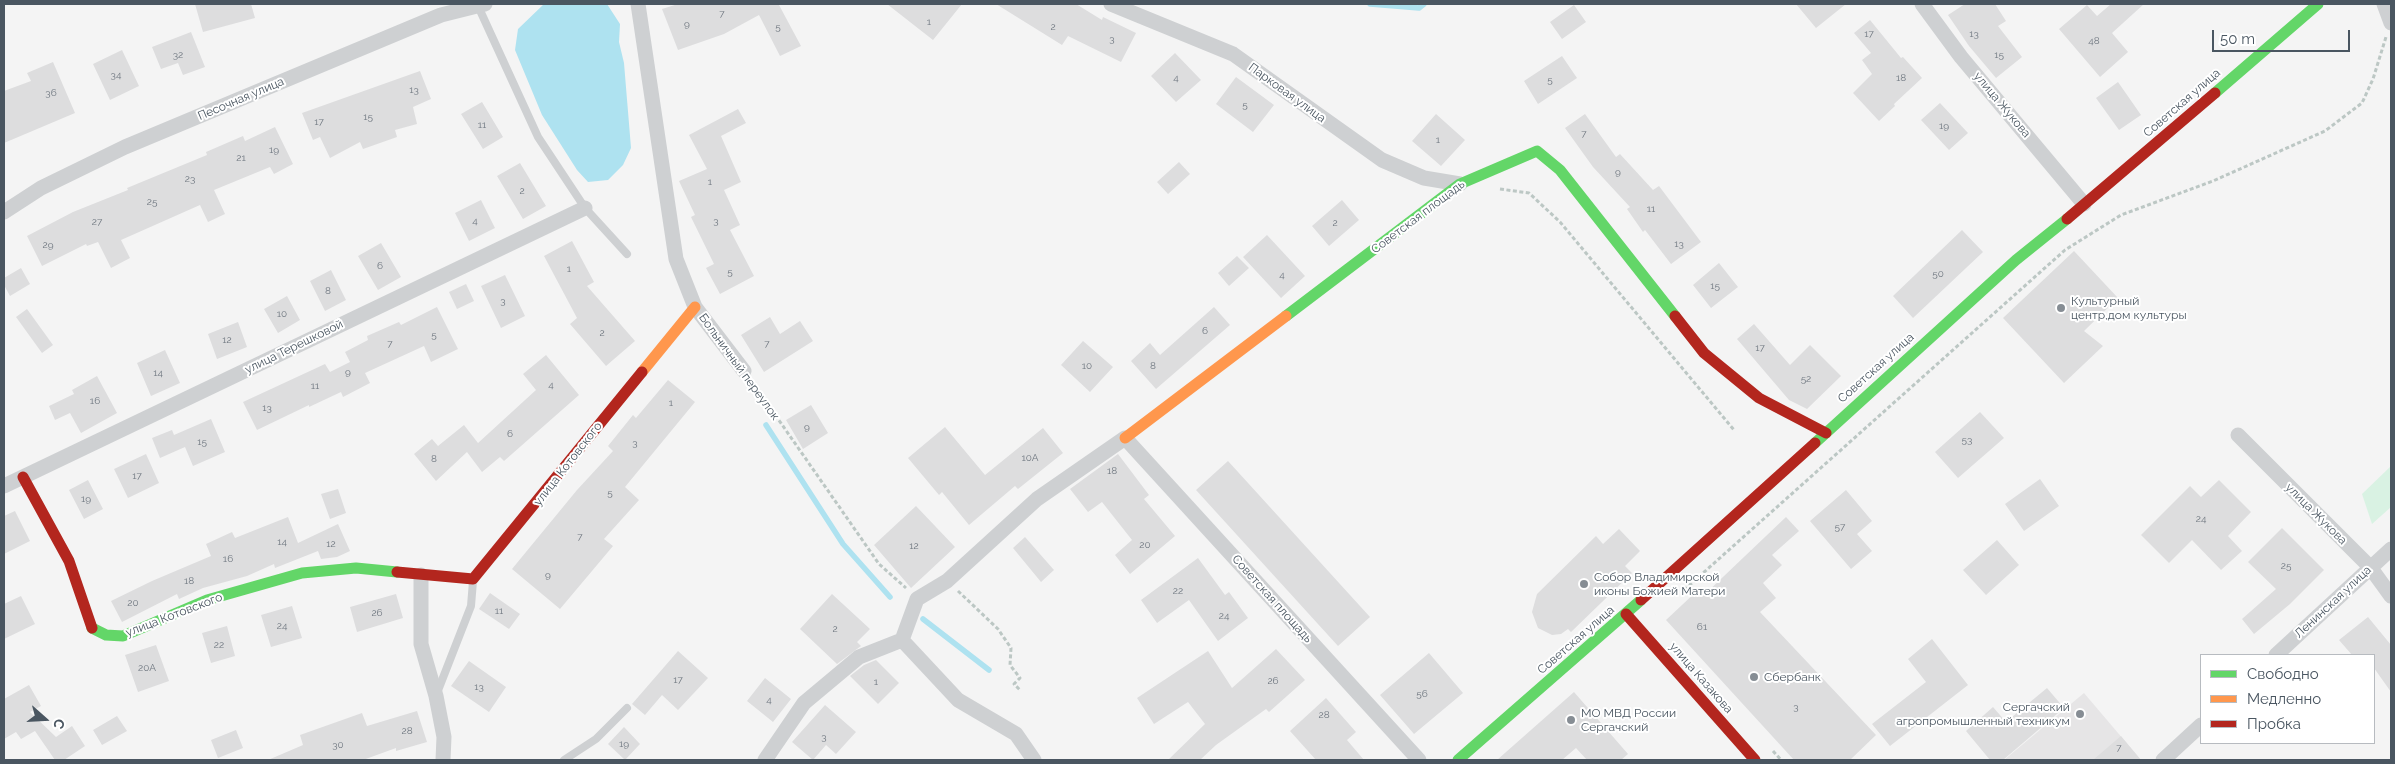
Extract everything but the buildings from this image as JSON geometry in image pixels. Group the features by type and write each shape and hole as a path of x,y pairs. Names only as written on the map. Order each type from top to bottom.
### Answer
{"street":[{"name":"Больничный переулок","path":"638,4 676,259 695,307 744,371"},
{"name":"Парковая улица","path":"1112,4 1232,54 1382,160 1424,178 1460,184"},
{"name":"улица Жукова","path":"1922,4 1961,56 2084,204"},
{"name":"Советская улица","path":"1458,760 1626,614 2016,260 2318,4"},
{"path":"2384,4 2391,22"},
{"name":"Песочная улица","path":"4,212 41,188 124,147 442,15 482,5"},
{"name":"Советская площадь","path":"917,599 946,581 1036,500 1125,438 1460,184 1537,151 1560,170 1704,353 1759,398 1826,433"},
{"name":"улица Терешковой","path":"4,486 585,208"},
{"name":"улица Котовского","path":"23,476 69,562 91,628 106,635 123,636 207,600 302,573 356,568 473,579 541,500 615,404 695,307"},
{"name":"улица Жукова","path":"2238,435 2370,567 2391,596"},
{"name":"Советская площадь","path":"1125,438 1419,760"},
{"name":"Ленинская улица","path":"2277,654 2391,549"},
{"path":"421,575 421,644 436,696 444,737 443,760"},
{"path":"765,760 804,703 859,657 902,640 917,599"},
{"name":"улица Казакова","path":"1626,614 1755,760"},
{"path":"902,640 958,700 1016,734 1034,760"},
{"path":"2163,760 2200,726"}],"lane":[{"path":"482,5 538,137 585,208 628,254"},
{"path":"436,696 471,606 473,579"},
{"path":"564,760 596,739 627,708"}],"path":[{"path":"1677,597 2065,250 2120,215 2213,181 2325,131 2362,102 2373,79 2391,22"},
{"path":"1499,189 1529,193 1560,222 1734,430"},
{"name":"Больничный переулок","path":"744,371 879,564 917,599"},
{"path":"946,581 998,629 1011,648 1010,666 1020,678 1014,684 1020,690"},
{"path":"1768,746 1781,760"}],"shaded area":[{"name":"Сергачский агропромышленный техникум","path":"2084,693 2141,760 2004,760"}],"green space":[{"path":"2391,466 2391,507 2372,524 2362,494"}],"water":[{"path":"544,4 607,4 620,24 619,42 624,63 631,148 623,165 608,180 588,182 577,170 542,115 515,50 518,29"}],"waterway":[{"path":"1370,4 1419,8 1424,4"},
{"path":"766,425 843,544 890,597"},
{"path":"923,619 989,670"}],"traffic: fast":[{"path":"2215,93 2318,4"},
{"path":"1286,316 1460,184 1537,151 1560,170 1675,316"},
{"path":"1815,443 2016,260 2067,219"},
{"path":"92,628 106,635 123,636 207,600 302,573 356,568 397,572"},
{"path":"1458,760 1641,600"}],"traffic: slow":[{"path":"642,372 695,307"},
{"path":"1125,438 1286,316"}],"traffic: jam":[{"path":"2067,219 2215,93"},
{"path":"1675,316 1704,353 1759,398 1826,433"},
{"path":"397,572 473,579 642,372"},
{"path":"1641,600 1815,443"},
{"path":"23,477 69,561 92,628"},
{"path":"1626,614 1755,760"}],"place":[{"name":"Культурный центр,дом культуры","path":"2061,308"},
{"name":"Собор Владимирской иконы Божией Матери","path":"1584,584"},
{"name":"Сбербанк","path":"1754,677"},
{"name":"Сергачский агропромышленный техникум","path":"2080,714"},
{"name":"МО МВД России Сергачский","path":"1571,720"}]}
